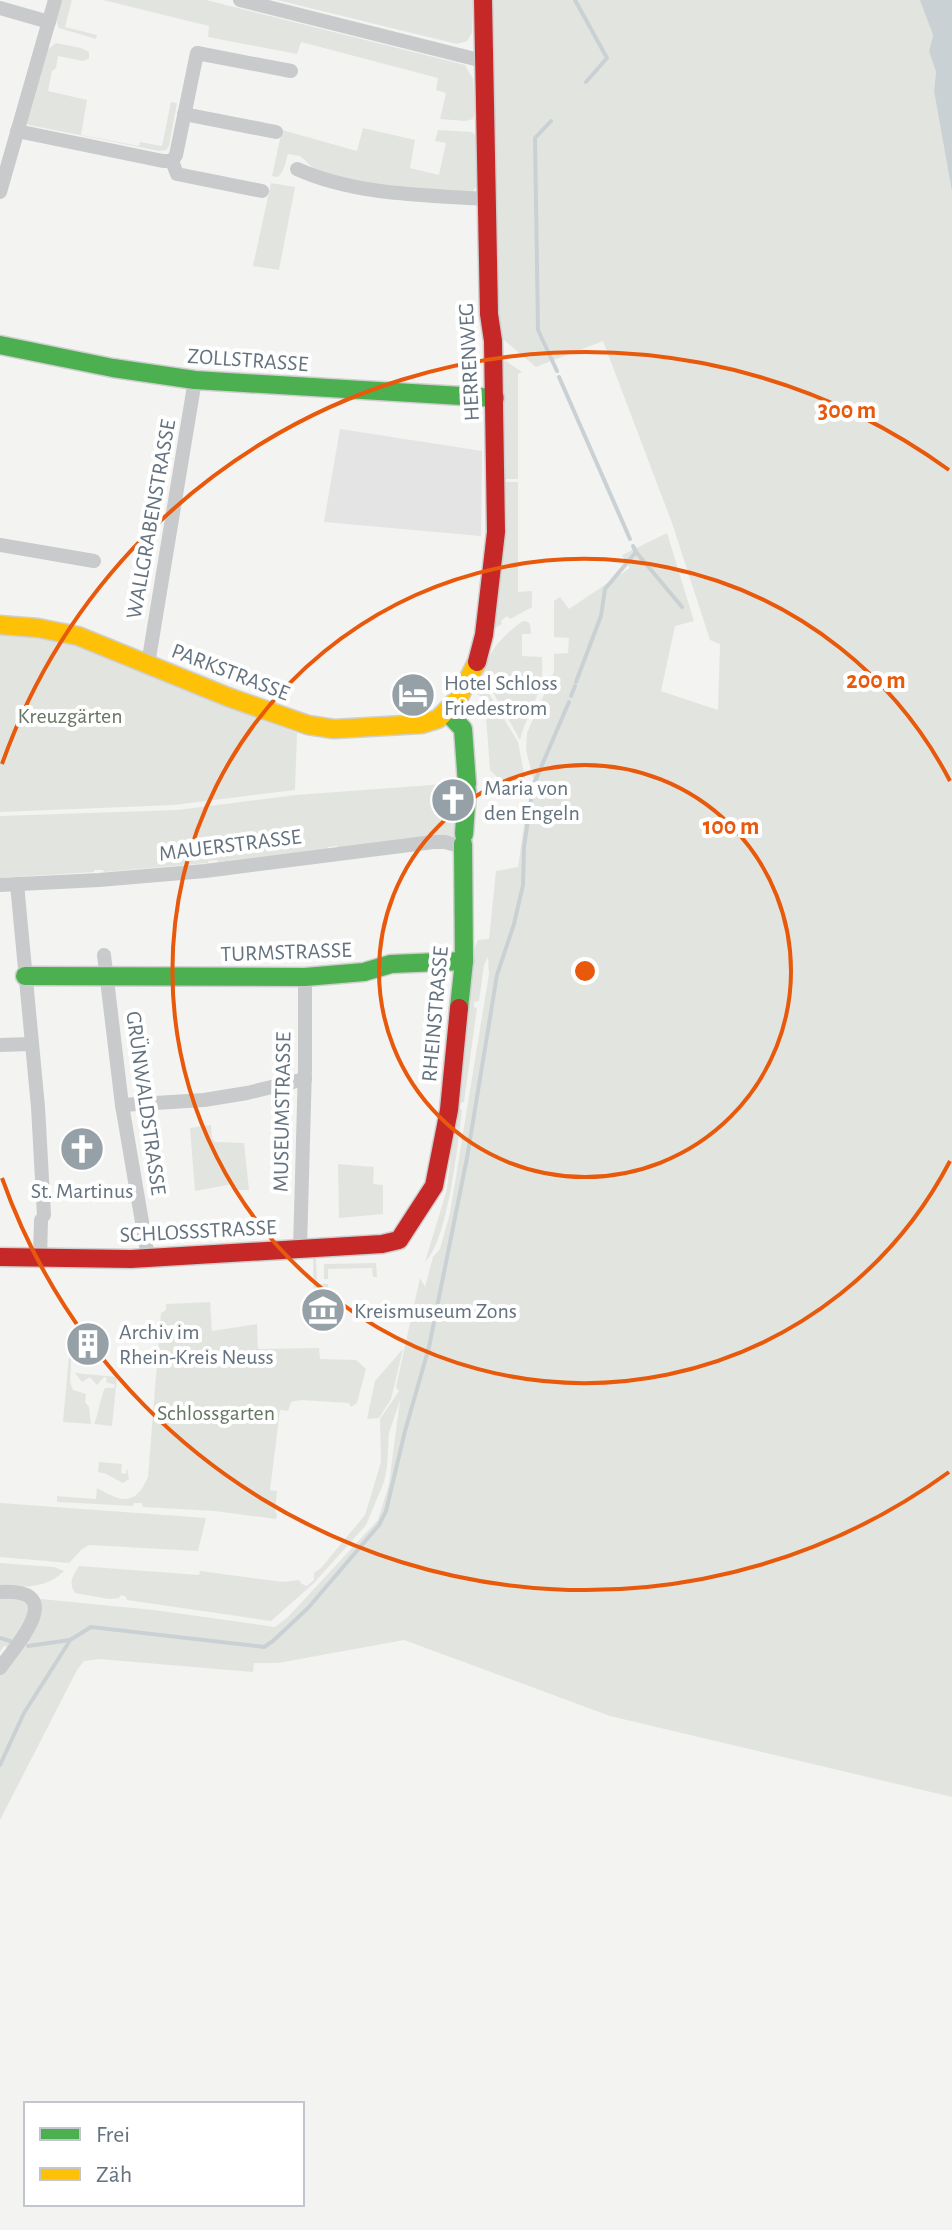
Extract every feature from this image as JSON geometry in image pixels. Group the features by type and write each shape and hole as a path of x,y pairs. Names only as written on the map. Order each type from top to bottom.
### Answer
{"street":[{"path":"0,192 55,0"},
{"path":"240,0 483,61"},
{"name":"HERRENWEG","path":"447,712 473,672 484,635 496,532 483,0"},
{"path":"0,8 49,22"},
{"path":"172,161 176,155 197,53 291,71"},
{"path":"184,114 276,132"},
{"path":"17,131 172,161"},
{"path":"172,161 177,174 262,191"},
{"path":"297,169 320,179 393,193 486,199"},
{"name":"ZOLLSTRASSE","path":"0,345 127,371 195,380 495,398"},
{"name":"WALLGRABENSTRASSE","path":"148,664 195,380"},
{"path":"0,545 94,561"},
{"name":"PARKSTRASSE","path":"0,625 78,636 264,711 321,728 422,724 438,719 447,712"},
{"name":"RHEINSTRASSE","path":"399,1240 434,1186 449,1110 464,961 463,842 467,788 463,729 447,712"},
{"name":"MAUERSTRASSE","path":"0,885 205,871 433,842 463,842"},
{"path":"17,884 38,1105 43,1217 40,1258"},
{"name":"GRÜNWALDSTRASSE","path":"104,955 122,1105 148,1257"},
{"name":"TURMSTRASSE","path":"25,976 305,977 364,972 391,964 464,961"},
{"name":"MUSEUMSTRASSE","path":"300,1248 305,977"},
{"path":"0,1045 31,1044"},
{"path":"122,1105 204,1100 305,1079"},
{"name":"SCHLOSSSTRASSE","path":"0,1257 131,1259 382,1244 399,1240"},
{"path":"0,1592 26,1594 34,1601 36,1611 24,1636 0,1668"}],"shaded area":[{"path":"920,0 952,0 952,192 934,91 936,72 929,51 933,35"},
{"path":"340,429 482,451 481,536 324,522"}],"green space":[{"path":"61,0 72,0 65,27 97,35 96,39 59,28 56,20"},
{"path":"103,0 206,0 465,65 473,79 473,119 440,119 446,93 436,90 438,78 301,42 297,54 208,37 209,26"},
{"path":"277,0 473,0 472,33 467,41 457,44"},
{"path":"490,0 921,0 933,35 929,50 936,72 934,90 952,192 952,1797 610,1716 404,1640 278,1663 254,1663 253,1672 99,1659 84,1661 0,1820 0,1674 16,1650 4,1646 0,1652 0,1595 154,1610 275,1627 288,1617 378,1520 389,1484 400,1400 389,1433 384,1482 366,1525 313,1584 271,1621 127,1600 121,1595 109,1599 75,1593 72,1586 79,1566 199,1575 200,1571 283,1582 299,1580 307,1586 314,1580 314,1573 365,1515 381,1462 380,1419 399,1391 396,1387 420,1278 425,1287 450,1213 489,974 488,957 479,1001 474,1002 477,1008 464,1102 460,1109 451,1190 440,1234 425,1262 447,1189 475,947 478,940 489,939 496,871 518,867 534,782 526,750 527,733 554,672 554,654 568,653 569,638 554,637 554,601 560,597 569,609 630,568 622,555 667,533 694,621 675,626 661,691 718,710 720,644 710,640 672,523 603,341 536,367 498,335"},
{"path":"56,43 89,52 89,59 83,61 58,56 48,91 87,100 81,135 139,146 140,142 162,146 171,102 177,103 166,150 159,151 29,125 26,123 46,51"},
{"path":"363,128 415,140 410,168 439,175 446,143 435,141 438,130 472,132 477,137 476,187 472,192 416,191 322,176 300,156 288,154 278,177 272,176 282,130 357,151"},
{"path":"271,183 295,187 279,270 253,266"},
{"path":"499,360 522,372 518,374 518,479 502,479"},
{"path":"502,482 518,482 518,592 532,591 532,607 510,619 507,616 495,628"},
{"path":"523,621 530,624 531,634 522,634 522,656 542,657 542,670 539,691 520,740 482,673 498,644"},
{"name":"Kreuzgärten","path":"0,633 84,647 297,733 295,790 174,805 0,812"},
{"path":"477,685 485,687 518,742 526,784 500,780 490,770 485,704 473,691"},
{"path":"445,784 444,809 450,814 456,813 457,836 337,846 208,863 0,878 0,816 178,810 296,795"},
{"path":"211,1125 215,1142 244,1143 249,1190 233,1190 232,1184 195,1191 190,1128"},
{"path":"338,1164 374,1167 373,1184 383,1185 383,1214 339,1218"},
{"path":"313,1258 316,1258 317,1284 328,1284 329,1299 314,1299"},
{"path":"376,1263 377,1277 373,1277 372,1268 328,1269 328,1279 324,1279 324,1264"},
{"name":"Schlossgarten","path":"210,1302 212,1331 257,1324 258,1349 319,1348 320,1359 356,1360 366,1369 357,1403 351,1407 349,1403 301,1400 291,1402 288,1411 280,1410 270,1490 277,1491 276,1519 215,1511 143,1507 142,1503 134,1503 133,1506 57,1502 57,1496 96,1499 97,1488 126,1499 138,1494 148,1477 161,1313 166,1310 166,1304"},
{"path":"70,1345 70,1382 73,1390 86,1394 91,1424 63,1422"},
{"path":"403,1349 391,1399 379,1418 367,1419 375,1381"},
{"path":"75,1373 117,1377 112,1426 94,1424 105,1388 114,1388 115,1385 106,1382 107,1378 104,1377 97,1385 90,1377 82,1382"},
{"path":"99,1462 122,1464 121,1473 126,1474 127,1468 129,1479 123,1483 98,1472"},
{"path":"0,1503 206,1518 198,1551 89,1545 69,1563 0,1557"},
{"path":"0,1563 54,1567 64,1571 42,1584 0,1587"}],"waterway":[{"path":"575,0 607,58 586,82"},
{"path":"551,121 535,138 538,330 557,371"},
{"path":"559,377 630,539"},
{"path":"633,546 682,607"},
{"path":"576,682 601,616 605,589 636,552"},
{"path":"571,696 575,686"},
{"path":"28,1646 70,1640 91,1627 264,1647 308,1608 379,1525 386,1511 429,1347 467,1158 497,975 523,885 524,847 533,786 569,702"},
{"path":"0,1638 10,1641"},
{"path":"0,1765 24,1713 69,1642"}],"traffic: fast":[{"path":"0,345 113,368 195,380 495,398"},
{"path":"447,712 463,729 467,784"},
{"path":"464,834 467,791"},
{"path":"459,1008 464,961 463,844"},
{"path":"25,976 305,977 364,972 391,964 464,961"}],"traffic: slow":[{"path":"0,625 78,636 228,697 308,725 334,729 422,724 438,719 458,699 477,662"}],"traffic: jam":[{"path":"477,662 484,635 496,532 483,0"},
{"path":"0,1257 131,1259 382,1244 399,1240 434,1186 449,1110 459,1008"}],"place":[{"name":"Hotel Schloss Friedestrom","path":"413,695"},
{"name":"Maria von den Engeln","path":"453,800"},
{"name":"St. Martinus","path":"82,1149"},
{"name":"Kreismuseum Zons","path":"323,1310"},
{"name":"Archiv im Rhein-Kreis Neuss","path":"88,1344"}]}
